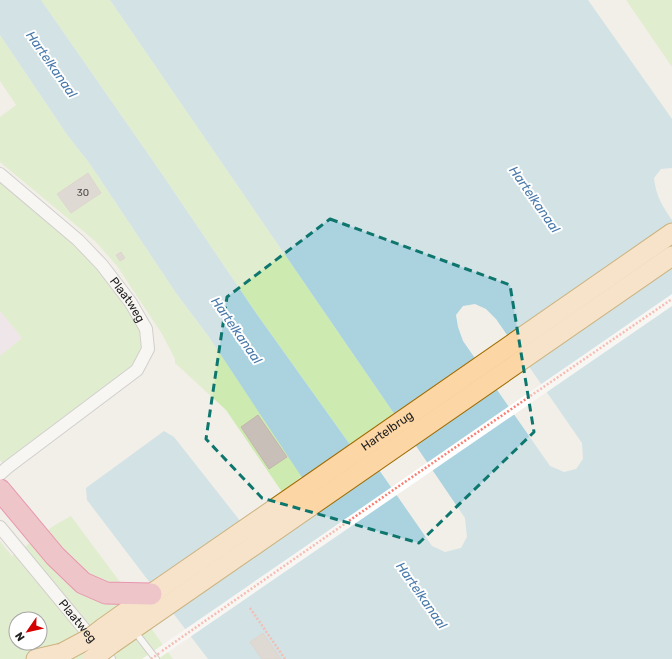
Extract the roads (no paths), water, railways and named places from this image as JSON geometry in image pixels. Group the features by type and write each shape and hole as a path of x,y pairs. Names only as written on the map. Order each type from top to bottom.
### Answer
{"highway":[{"path":"0,490 55,556 83,583 106,593 151,594"}],"main road":[{"name":"Hartelbrug","path":"108,643 151,594 672,233"},
{"name":"Hartelbrug","path":"108,643 672,256"},
{"path":"36,659 62,653 90,638 108,643 92,659"}],"street":[{"name":"Plaatweg","path":"0,174 78,240 102,265 131,304 146,329 148,349 137,370 8,466 0,474"},
{"name":"Plaatweg","path":"0,527 108,643"}],"lane":[{"path":"139,637 156,659"}],"water":[{"name":"Hartelkanaal","path":"0,0 41,0 162,174 256,313 351,446 395,415 110,0 588,0 672,119 672,168 661,169 654,178 656,190 660,200 672,220 672,659 208,659 87,500 86,488 164,431 174,437 241,522 303,479 209,337 176,293 90,164 68,136 0,35","holes":["475,304 486,309 496,319 582,443 583,459 576,469 564,472 550,466 463,341 456,315 463,306","395,415 465,518 467,537 461,548 445,552 432,546 359,441"]}]}
